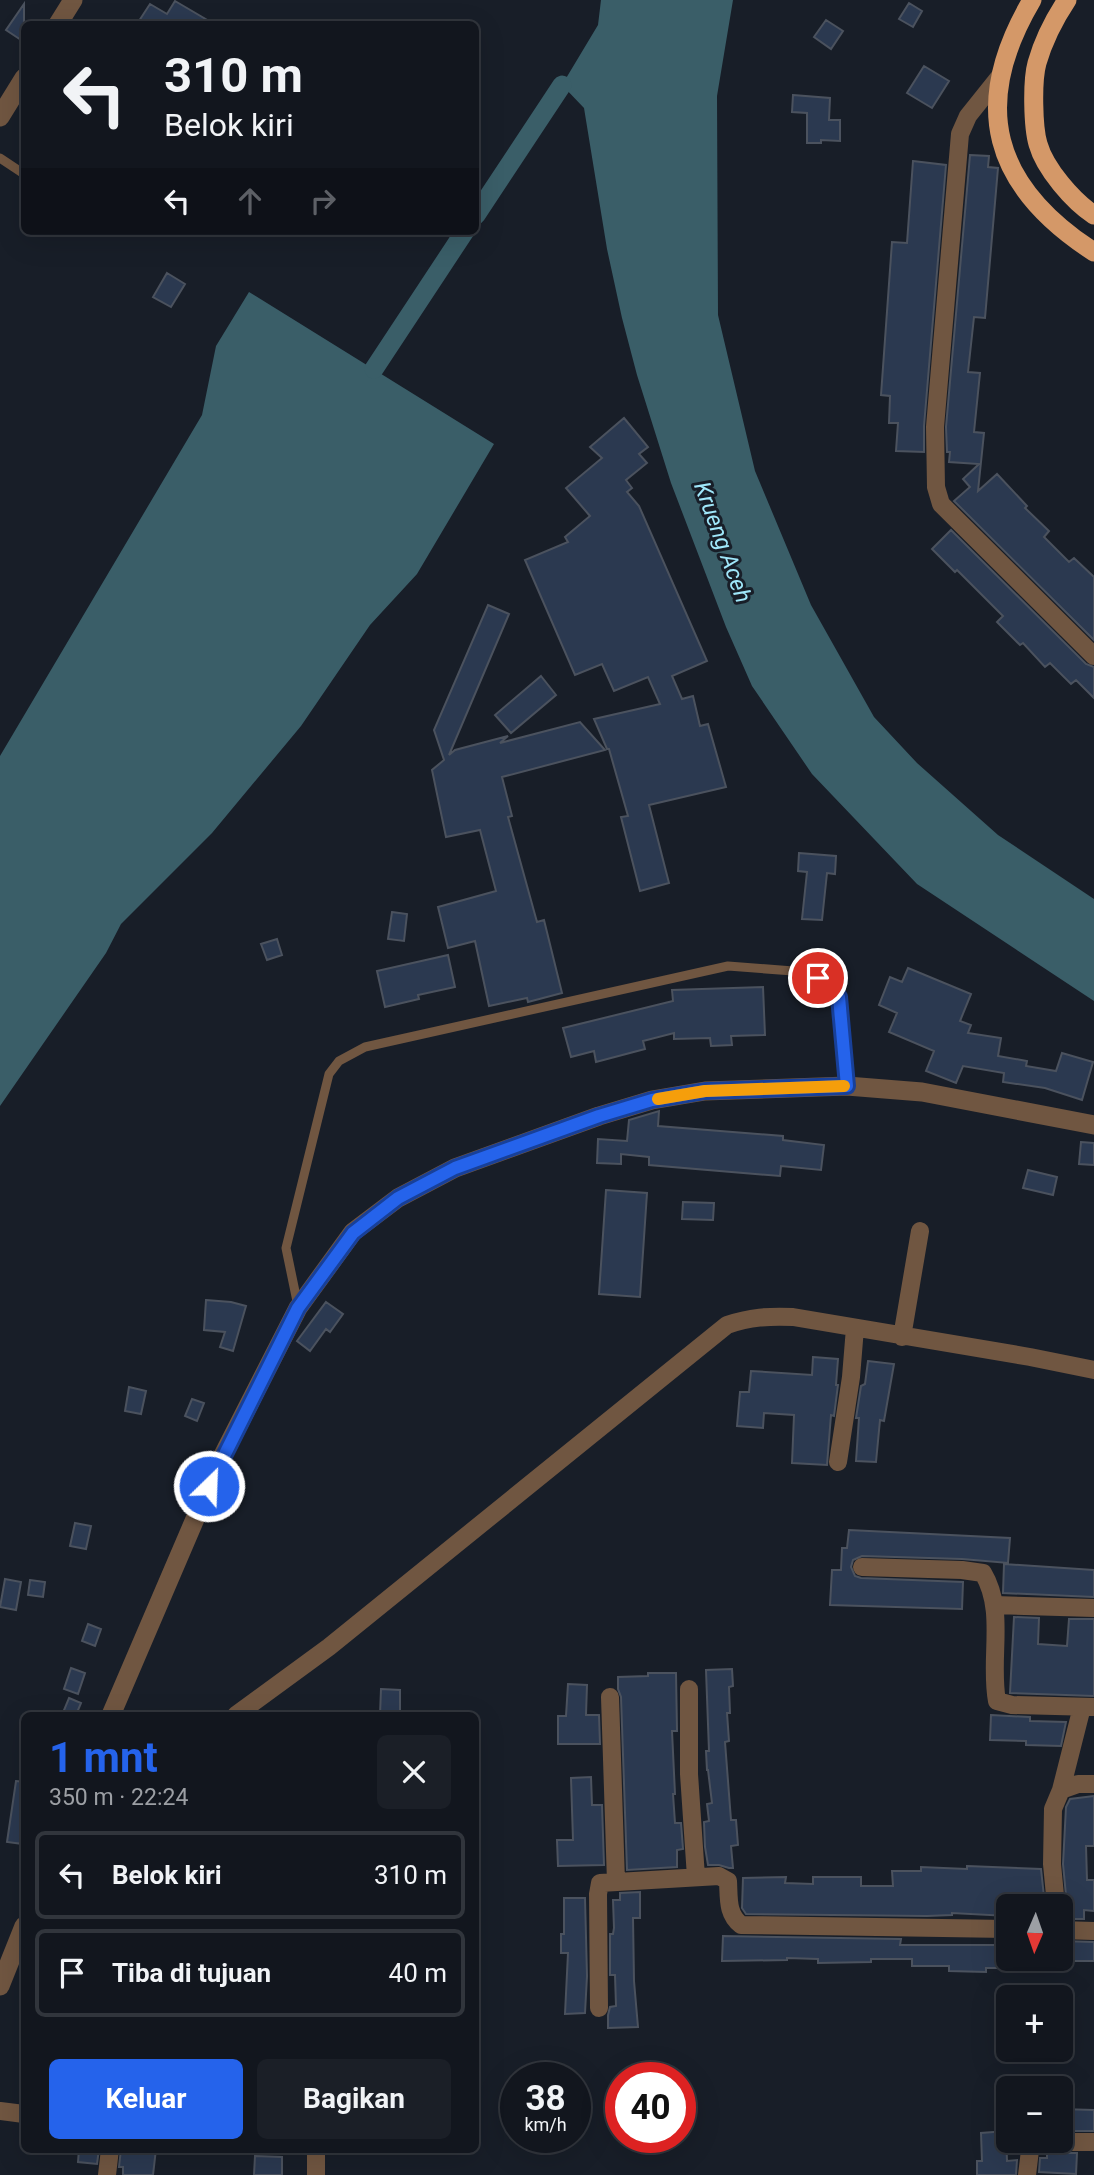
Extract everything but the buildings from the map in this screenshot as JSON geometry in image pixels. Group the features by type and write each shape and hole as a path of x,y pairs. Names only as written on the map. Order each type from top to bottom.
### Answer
{"highway":[{"path":"1032,0 1016,28 1000,76 996,104 1002,146 1019,184 1065,233 1094,252"},
{"path":"1067,0 1037,64 1034,92 1038,144 1054,175 1081,206 1094,215"}],"street":[{"path":"60,21 73,0"},
{"path":"1000,76 968,116 960,134 935,427 936,487 941,504 1094,656"},
{"path":"1,113 21,83"},
{"path":"112,1712 219,1463 298,1308 353,1233 398,1198 455,1168 599,1116 652,1100 705,1091 847,1086 922,1092 1094,1125"},
{"path":"902,1337 920,1231"},
{"path":"240,1712 329,1647 727,1325 761,1316 793,1317 1094,1370"},
{"path":"838,1462 855,1328"},
{"path":"862,1567 983,1573 994,1605 994,1685 997,1701 1012,1705 1088,1707 1053,1810 1052,1864 1055,1894"},
{"path":"994,1605 1094,1608"},
{"path":"689,1689 689,1774 696,1877"},
{"path":"610,1697 616,1882"},
{"path":"1061,1790 1078,1784 1094,1784"},
{"path":"600,2008 600,1883 719,1876 728,1881 729,1907 734,1919 741,1925 996,1929"},
{"path":"1073,1930 1094,1931"},
{"path":"0,1986 21,1934"},
{"path":"0,2111 21,2114"},
{"path":"1027,2175 1031,2142 1094,2142"},
{"path":"107,2175 110,2153"},
{"path":"316,2153 316,2175"}],"lane":[{"path":"0,158 21,172"},
{"path":"298,1308 286,1248 329,1074 339,1060 365,1047 728,966 793,971 818,978 831,986 839,997 847,1086"}],"water":[{"name":"Krueng Aceh","path":"601,0 733,0 717,96 718,315 755,471 811,605 874,717 917,763 998,835 1094,899 1094,1001 917,884 812,774 752,686 726,627 671,483 622,318 607,249 584,108 562,85 598,25"},
{"path":"249,292 494,444 417,574 370,625 301,726 212,833 121,924 106,953 0,1106 0,756 202,415 216,346"}],"waterway":[{"path":"479,210 562,85"},
{"path":"374,369 462,235"}],"slow traffic":[{"path":"658,1099 705,1091 844,1086"}],"route":[{"path":"209,1486 298,1308 353,1233 398,1198 455,1168 599,1116 652,1100 705,1091 847,1086 839,997 831,986 818,978"}]}
